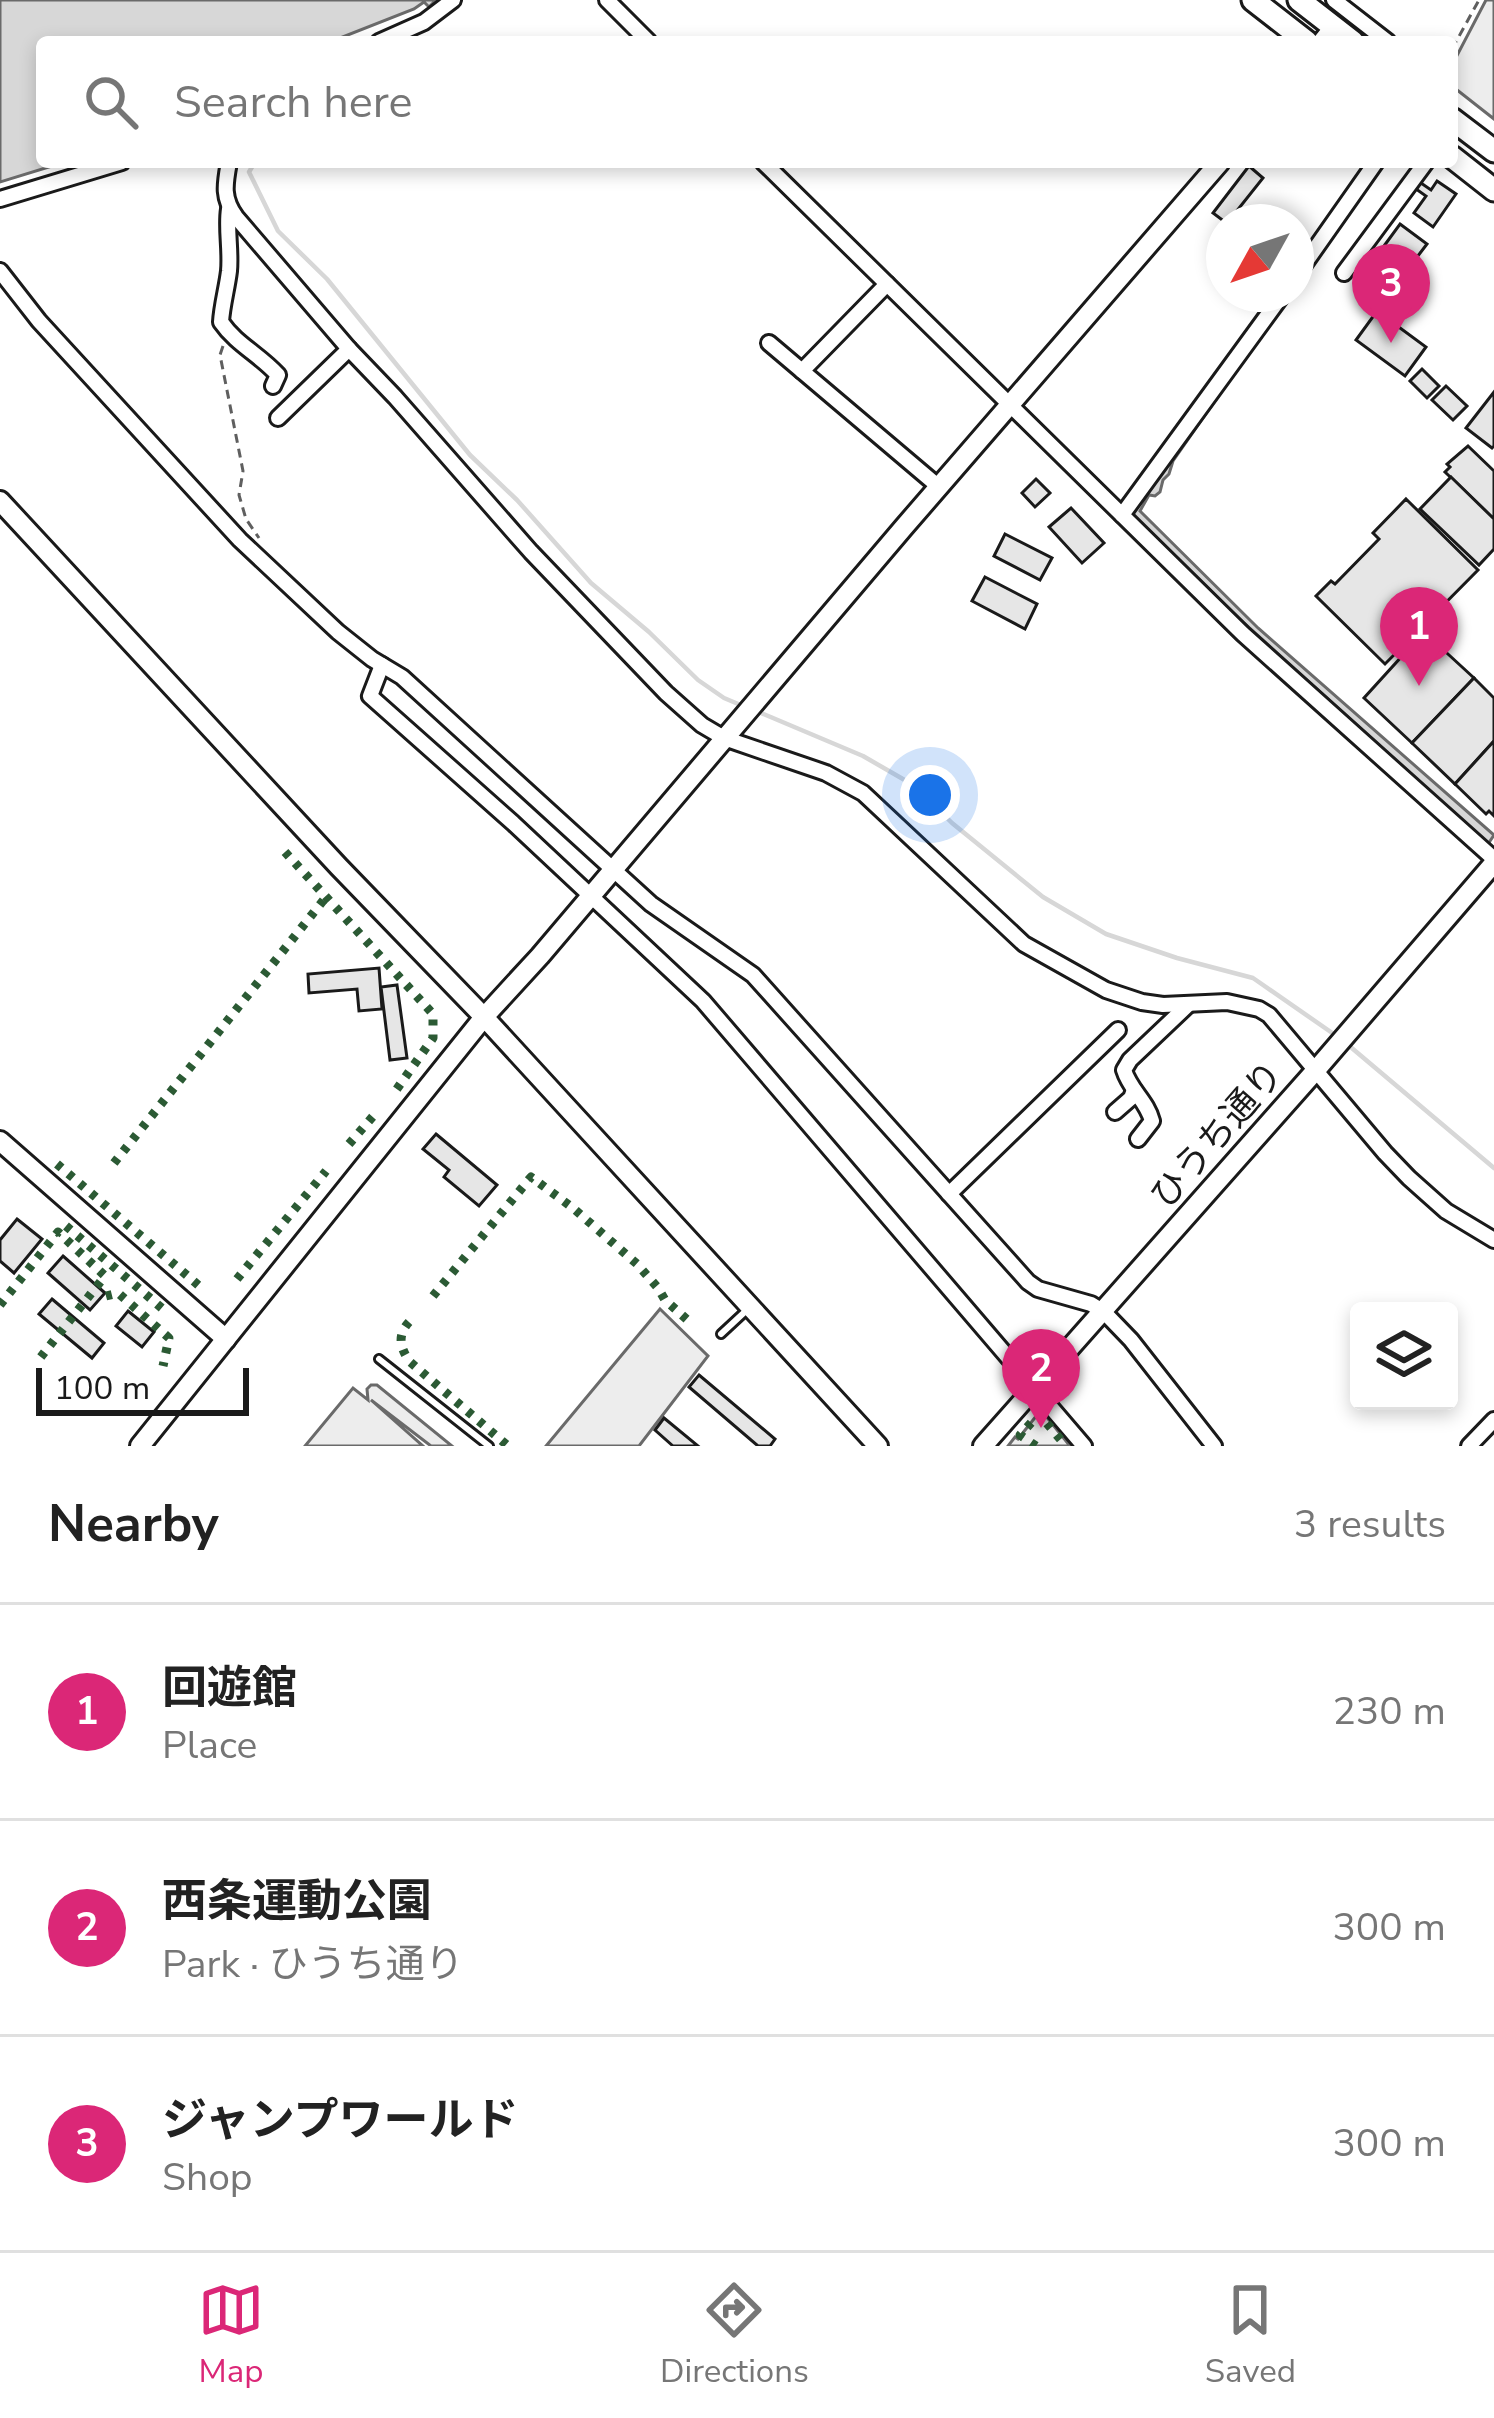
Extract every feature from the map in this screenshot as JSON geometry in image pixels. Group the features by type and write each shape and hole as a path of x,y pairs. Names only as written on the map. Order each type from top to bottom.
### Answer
{"main road":[{"path":"1252,0 1299,36"},
{"path":"1299,0 1328,35"},
{"path":"1458,124 1494,151"},
{"path":"1458,162 1494,190"}],"street":[{"path":"392,36 424,22 453,0"},
{"path":"607,0 644,36"},
{"path":"1334,0 1380,36"},
{"path":"1351,0 1385,36"},
{"path":"0,199 102,168"},
{"path":"229,168 224,189 230,208 349,349 531,552 702,725 724,738 826,773 863,793 1009,932 1058,965 1124,997 1163,1004 1227,1002 1259,1009 1280,1024 1409,1178 1446,1211 1494,1240"},
{"path":"769,168 1243,634 1494,861"},
{"path":"140,1446 484,1017 1215,168"},
{"path":"1314,250 1372,168"},
{"path":"1344,273 1422,168"},
{"path":"230,208 229,275 220,322 278,375 273,386"},
{"path":"0,271 39,321 259,558 338,632 402,677 651,904 753,975 1028,1282 1104,1312 1214,1446"},
{"path":"802,371 887,284"},
{"path":"1122,514 1270,312"},
{"path":"769,343 939,487"},
{"path":"278,418 349,349"},
{"path":"0,501 878,1446"},
{"path":"382,665 370,696 703,1001 1084,1446"},
{"name":"ひうち通り","path":"983,1446 1494,861"},
{"path":"1138,1139 1152,1121 1124,1070 1189,1004"},
{"path":"949,1194 1118,1030"},
{"path":"1115,1112 1132,1098 1134,1090"},
{"path":"0,1142 226,1339"},
{"path":"1469,1446 1494,1420"}],"lane":[{"path":"721,1334 750,1307"},
{"path":"379,1359 489,1446"}],"path":[{"path":"1458,38 1479,0"},
{"path":"228,332 220,355 243,471 239,495 246,519 260,538 259,558"}],"shaded area":[{"path":"0,0 436,0 429,7 424,2 345,36 36,36 36,168 46,168 0,182"},
{"path":"1486,0 1494,0 1494,119 1458,91 1458,54"},
{"path":"1277,312 1173,461 1160,492 1149,495 1140,511 1258,628 1494,835 1488,844 1243,622 1130,513"},
{"path":"660,1309 708,1356 639,1446 546,1446"},
{"path":"371,1385 377,1385 452,1446 431,1446 371,1400 423,1446 305,1446 353,1388 368,1400"},
{"path":"1041,1410 1070,1446 1008,1446 1018,1439"}],"building":[{"path":"1247,168 1263,178 1242,204 1220,204"},
{"path":"1437,181 1456,194 1433,227 1414,213 1426,196 1416,189 1421,183 1431,190"},
{"path":"1400,224 1427,244 1411,265 1384,246"},
{"path":"1377,311 1426,347 1405,376 1356,340"},
{"path":"1422,369 1439,386 1427,398 1410,381"},
{"path":"1446,386 1467,406 1453,420 1432,400"},
{"path":"1494,392 1494,446 1492,448 1466,428"},
{"path":"1468,446 1494,471 1494,519 1445,472 1450,467 1447,464"},
{"path":"1451,477 1494,519 1494,549 1479,565 1420,509"},
{"path":"1036,479 1050,493 1035,507 1022,493"},
{"path":"1406,499 1478,570 1385,664 1316,596 1331,581 1335,584 1379,539 1373,533"},
{"path":"1071,508 1104,543 1082,563 1049,527"},
{"path":"1005,534 1052,558 1040,580 994,556"},
{"path":"985,577 1037,604 1025,629 972,601"},
{"path":"1424,632 1474,678 1412,743 1364,698"},
{"path":"1474,678 1494,698 1494,741 1455,784 1412,743"},
{"path":"1494,741 1494,816 1455,784"},
{"path":"379,968 382,1009 359,1011 357,989 309,993 308,974"},
{"path":"397,985 407,1058 390,1060 381,987"},
{"path":"436,1134 497,1185 479,1206 444,1177 449,1170 423,1149"},
{"path":"17,1219 42,1239 14,1273 0,1261 0,1240"},
{"path":"63,1256 105,1293 90,1310 48,1273"},
{"path":"52,1299 104,1343 92,1358 39,1314"},
{"path":"128,1311 154,1332 142,1347 116,1326"},
{"path":"699,1375 775,1439 770,1446 758,1446 689,1387"},
{"path":"664,1418 698,1446 673,1446 655,1430"}],"waterway":[{"path":"251,168 249,172 278,231 327,279 470,455 591,583 698,680 743,706"},
{"path":"754,710 863,756 915,786 952,823 1043,897 1106,934 1253,978 1338,1037"},
{"path":"1347,1044 1494,1168"}],"hedge":[{"path":"285,852 433,1014 433,1038 394,1093"},
{"path":"114,1163 326,897"},
{"path":"349,1144 375,1114"},
{"path":"57,1164 204,1290"},
{"path":"237,1279 326,1171"},
{"path":"433,1296 531,1177 637,1264 665,1300 692,1324"},
{"path":"66,1226 164,1310"},
{"path":"0,1305 58,1232 105,1276 40,1358"},
{"path":"106,1296 118,1293 169,1338 163,1366"},
{"path":"409,1322 401,1341 409,1361 508,1446"},
{"path":"1036,1446 1020,1435 1039,1414 1066,1446"}],"place":[{"name":"ジャンプワールド","path":"1391,343"},
{"name":"回遊館","path":"1419,686"},
{"name":"西条運動公園","path":"1041,1428"}]}
